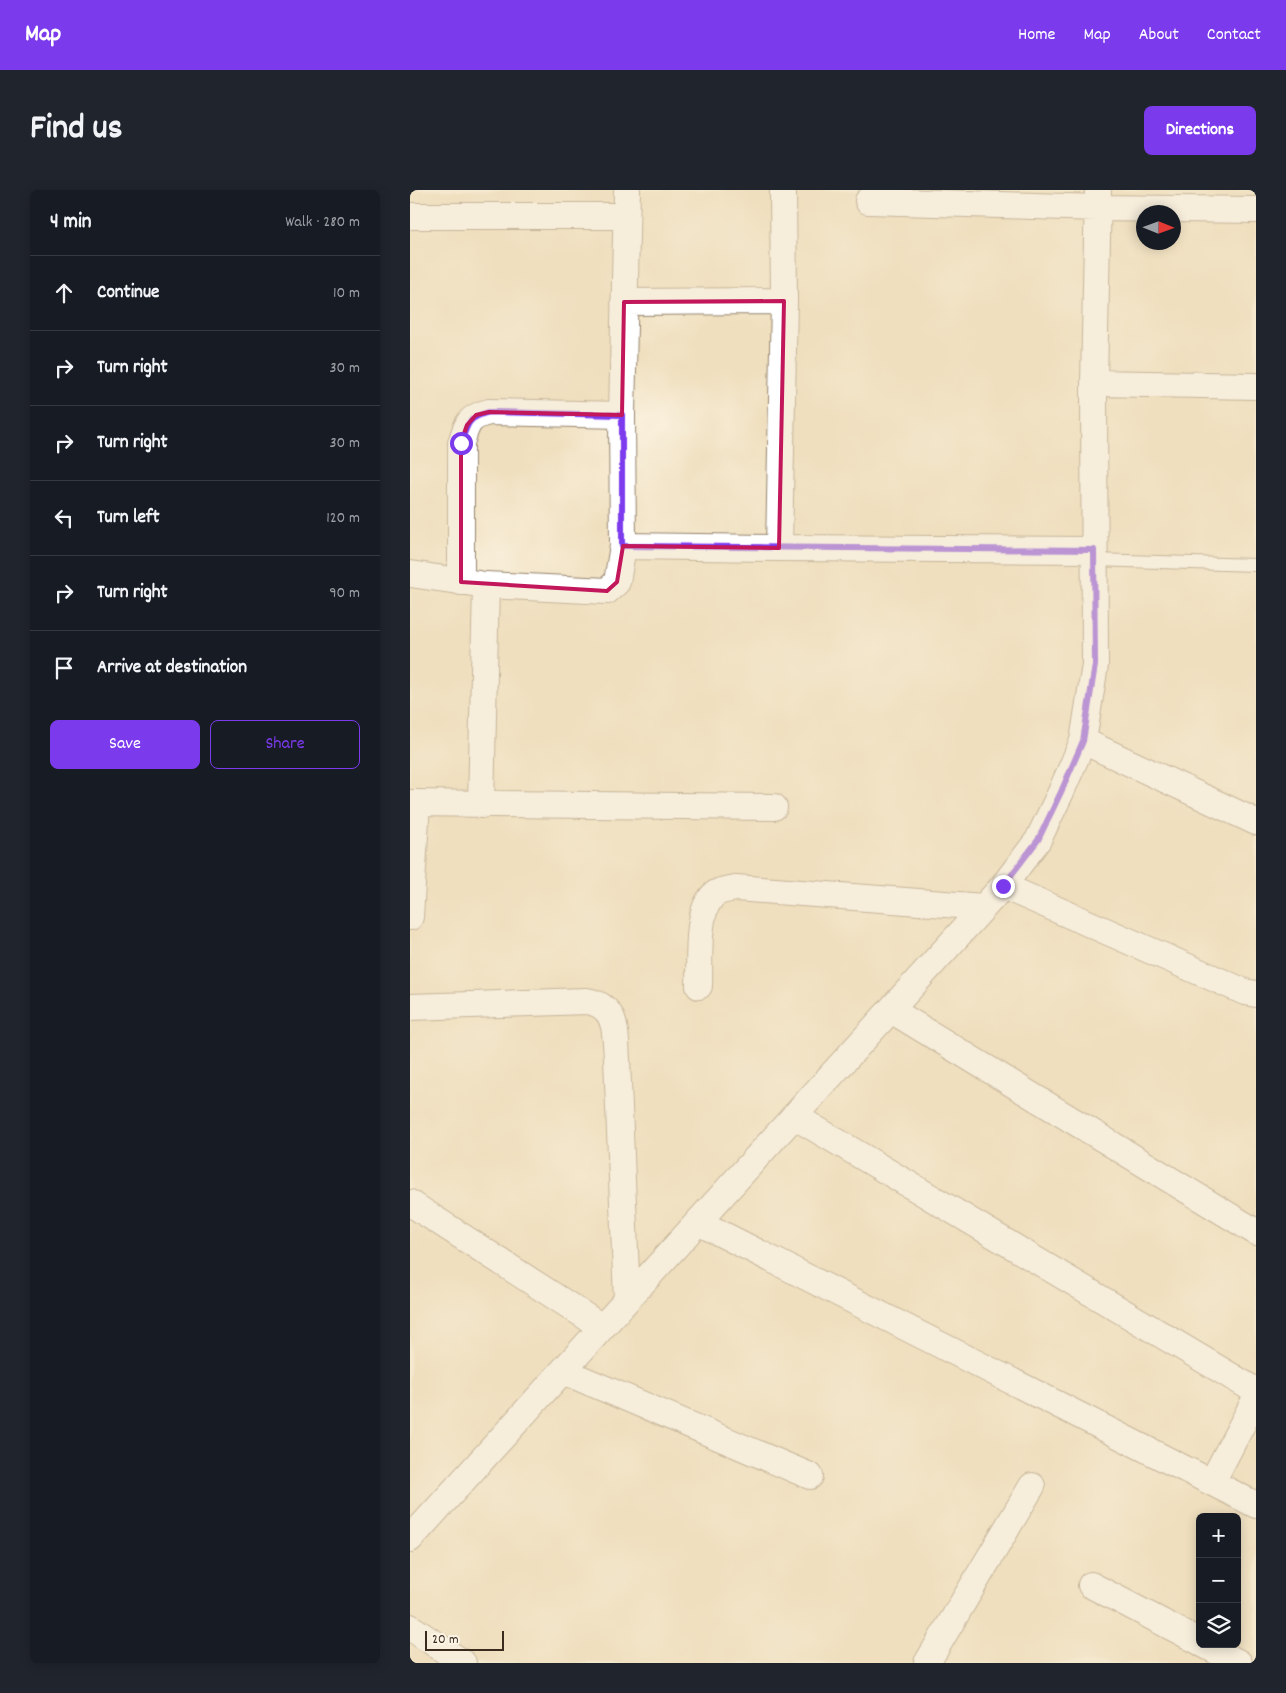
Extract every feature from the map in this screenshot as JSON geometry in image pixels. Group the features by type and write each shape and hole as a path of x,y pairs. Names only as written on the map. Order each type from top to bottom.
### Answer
{"street":[{"path":"410,574 473,583 607,591 617,582 622,546 626,190"},
{"path":"778,548 784,301 783,190"},
{"path":"412,1534 563,1371 1003,886 1038,840 1083,741 1095,665 1094,383 1098,199"},
{"path":"868,202 1098,199 1256,210"},
{"path":"413,216 626,216"},
{"path":"624,302 784,301"},
{"path":"1094,383 1256,386"},
{"path":"480,805 473,583 461,443 467,425 476,415 489,412 622,415"},
{"path":"622,546 1094,555"},
{"path":"1083,741 1256,822"},
{"path":"410,917 414,803 774,807"},
{"path":"1003,886 1245,992 1256,994"},
{"path":"699,986 703,911 711,896 722,890 736,888 984,907"},
{"path":"410,1007 587,1001 599,1003 608,1011 614,1027 618,1059 627,1299"},
{"path":"891,1010 1256,1232"},
{"path":"794,1116 1256,1391"},
{"path":"410,1203 602,1327"},
{"path":"698,1222 1256,1505"},
{"path":"563,1371 810,1476"},
{"path":"1212,1482 1256,1398"},
{"path":"926,1663 1032,1486"},
{"path":"1091,1586 1196,1640"},
{"path":"410,1627 463,1663"},
{"path":"1211,1648 1239,1663"}],"lane":[{"path":"1094,555 1256,565"}],"highlighted area":[{"path":"784,301 779,548 623,546 617,582 607,591 461,582 461,443 467,425 476,415 489,412 622,415 624,302"}],"route":[{"path":"461,443 467,425 476,415 489,412 622,415 622,546 1094,550 1095,665 1083,741 1038,840 1003,886"}]}
